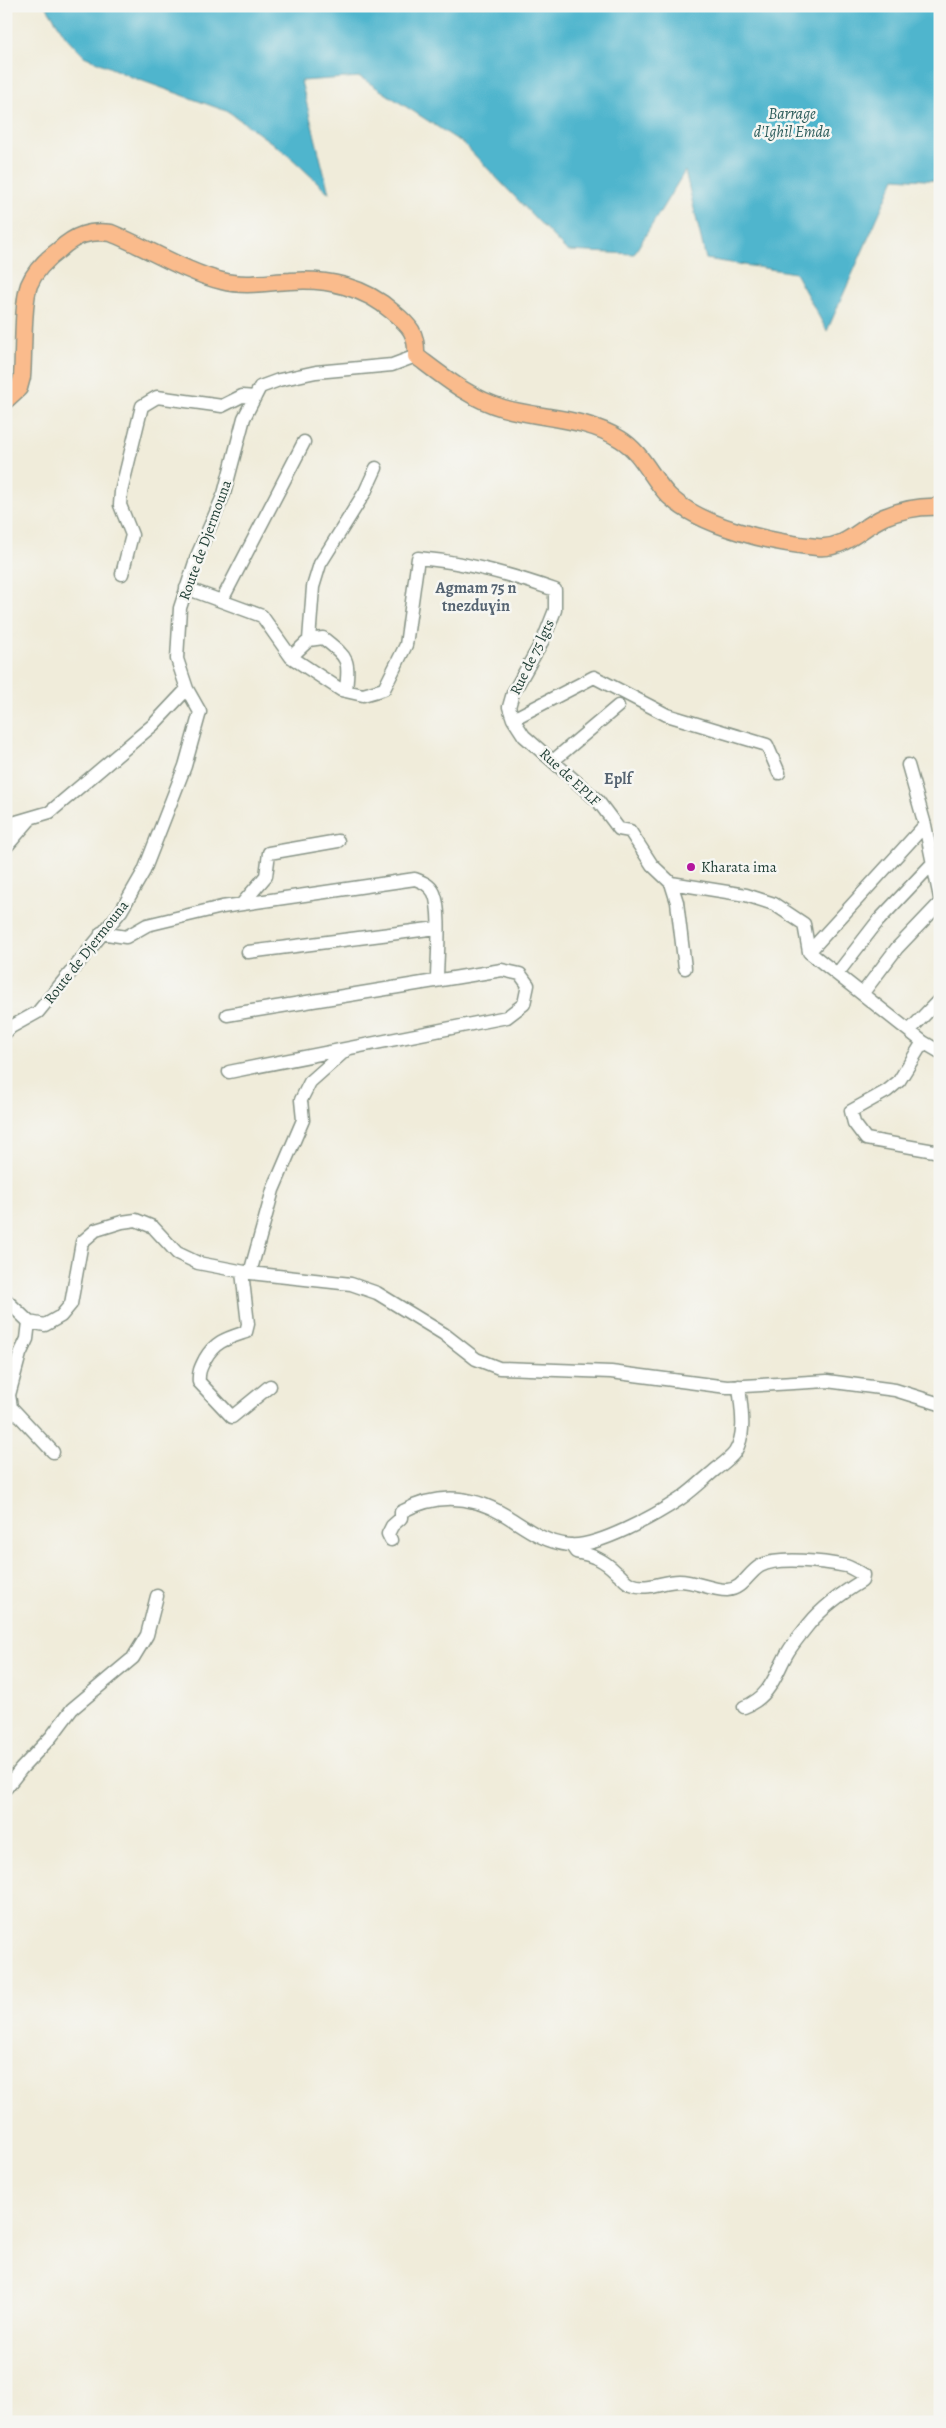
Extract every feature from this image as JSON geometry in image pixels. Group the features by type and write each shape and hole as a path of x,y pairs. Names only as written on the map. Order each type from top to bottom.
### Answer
{"main road":[{"path":"6,400 19,388 22,378 29,285 47,259 68,241 82,234 98,231 111,233 222,281 260,284 316,281 343,285 367,294 384,304 405,323 417,339 416,356 453,385 486,402 504,408 592,426 620,438 642,458 660,485 676,502 723,526 745,534 819,548 833,547 844,543 883,517 906,510 940,507"}],"street":[{"name":"Route de Djermouna","path":"8,1029 38,1012 121,911 144,871 185,766 200,712 187,689 177,659 180,608 197,556 224,494 244,418 260,387 279,380 316,372 392,365 416,356"},
{"path":"122,574 132,535 120,505 121,492 142,406 157,397 222,406 242,396 255,396"},
{"path":"222,600 304,442"},
{"path":"309,640 313,587 320,564 366,492 376,468"},
{"name":"Rue de 75 lgts","path":"186,588 262,616 291,658 346,691 363,695 384,690 406,645 418,558 448,560 507,574 555,590 555,610 544,638 512,693 509,707 513,718 594,676 667,715 767,745 779,773"},
{"path":"291,658 309,640 323,638 344,655 348,665 346,691"},
{"path":"6,825 50,812 153,725 187,689"},
{"path":"554,760 618,706"},
{"name":"Rue de EPLF","path":"513,718 524,736 554,760 598,801 619,829 630,831 652,865 671,883"},
{"path":"908,765 925,825 931,864 940,898"},
{"path":"6,847 31,818"},
{"path":"809,952 925,825"},
{"path":"242,904 266,876 269,853 338,841"},
{"path":"837,974 878,921 931,864"},
{"path":"101,933 126,937 148,925 242,904 415,879 427,884 434,893 437,906 436,980"},
{"path":"685,968 677,902 671,883 746,895 774,904 804,924 809,952 923,1042 940,1052"},
{"path":"862,994 897,948 940,903"},
{"path":"248,952 437,928"},
{"path":"227,1015 502,970 520,974 528,985 524,1004 507,1017 229,1072"},
{"path":"909,1031 940,999"},
{"path":"923,1042 898,1081 887,1091 851,1111 854,1123 866,1139 940,1152"},
{"path":"270,1386 232,1417 199,1382 198,1373 212,1348 220,1341 246,1332 248,1324 246,1272 273,1190 303,1120 302,1100 310,1082 347,1050"},
{"path":"8,1307 30,1322 45,1325 61,1316 70,1304 82,1242 96,1230 136,1220 153,1227 167,1240 177,1254 198,1263 246,1272 351,1284 377,1293 444,1334 476,1359 499,1368 612,1372 727,1387 827,1380 895,1390 940,1404"},
{"path":"30,1322 27,1339 20,1354 9,1395 11,1407 53,1452"},
{"path":"392,1540 388,1534 392,1526 401,1518 401,1512 420,1502 453,1497 503,1514 530,1532 552,1542 571,1545 596,1542 643,1520 681,1499 734,1453 743,1433 739,1386"},
{"path":"571,1545 576,1552 595,1556 610,1565 629,1584 644,1587 678,1581 711,1589 730,1590 742,1585 751,1572 762,1565 778,1562 807,1561 849,1567 863,1576 862,1581 828,1604 809,1624 788,1652 768,1692 744,1707"},
{"path":"6,1788 20,1768 51,1737 72,1709 133,1658 147,1635 157,1596"}],"water":[{"name":"Barrage d'Ighil Emda","path":"46,6 940,6 940,181 895,178 827,331 795,273 706,259 685,171 634,254 567,251 464,144 360,77 301,81 329,193 286,153 229,112 129,76 84,56 66,37"}],"place":[{"name":"Kharata ima","path":"691,867"}],"district":[{"name":"Agmam 75 n tnezduɣin","path":"476,596"},
{"name":"Eplf","path":"618,778"}]}
